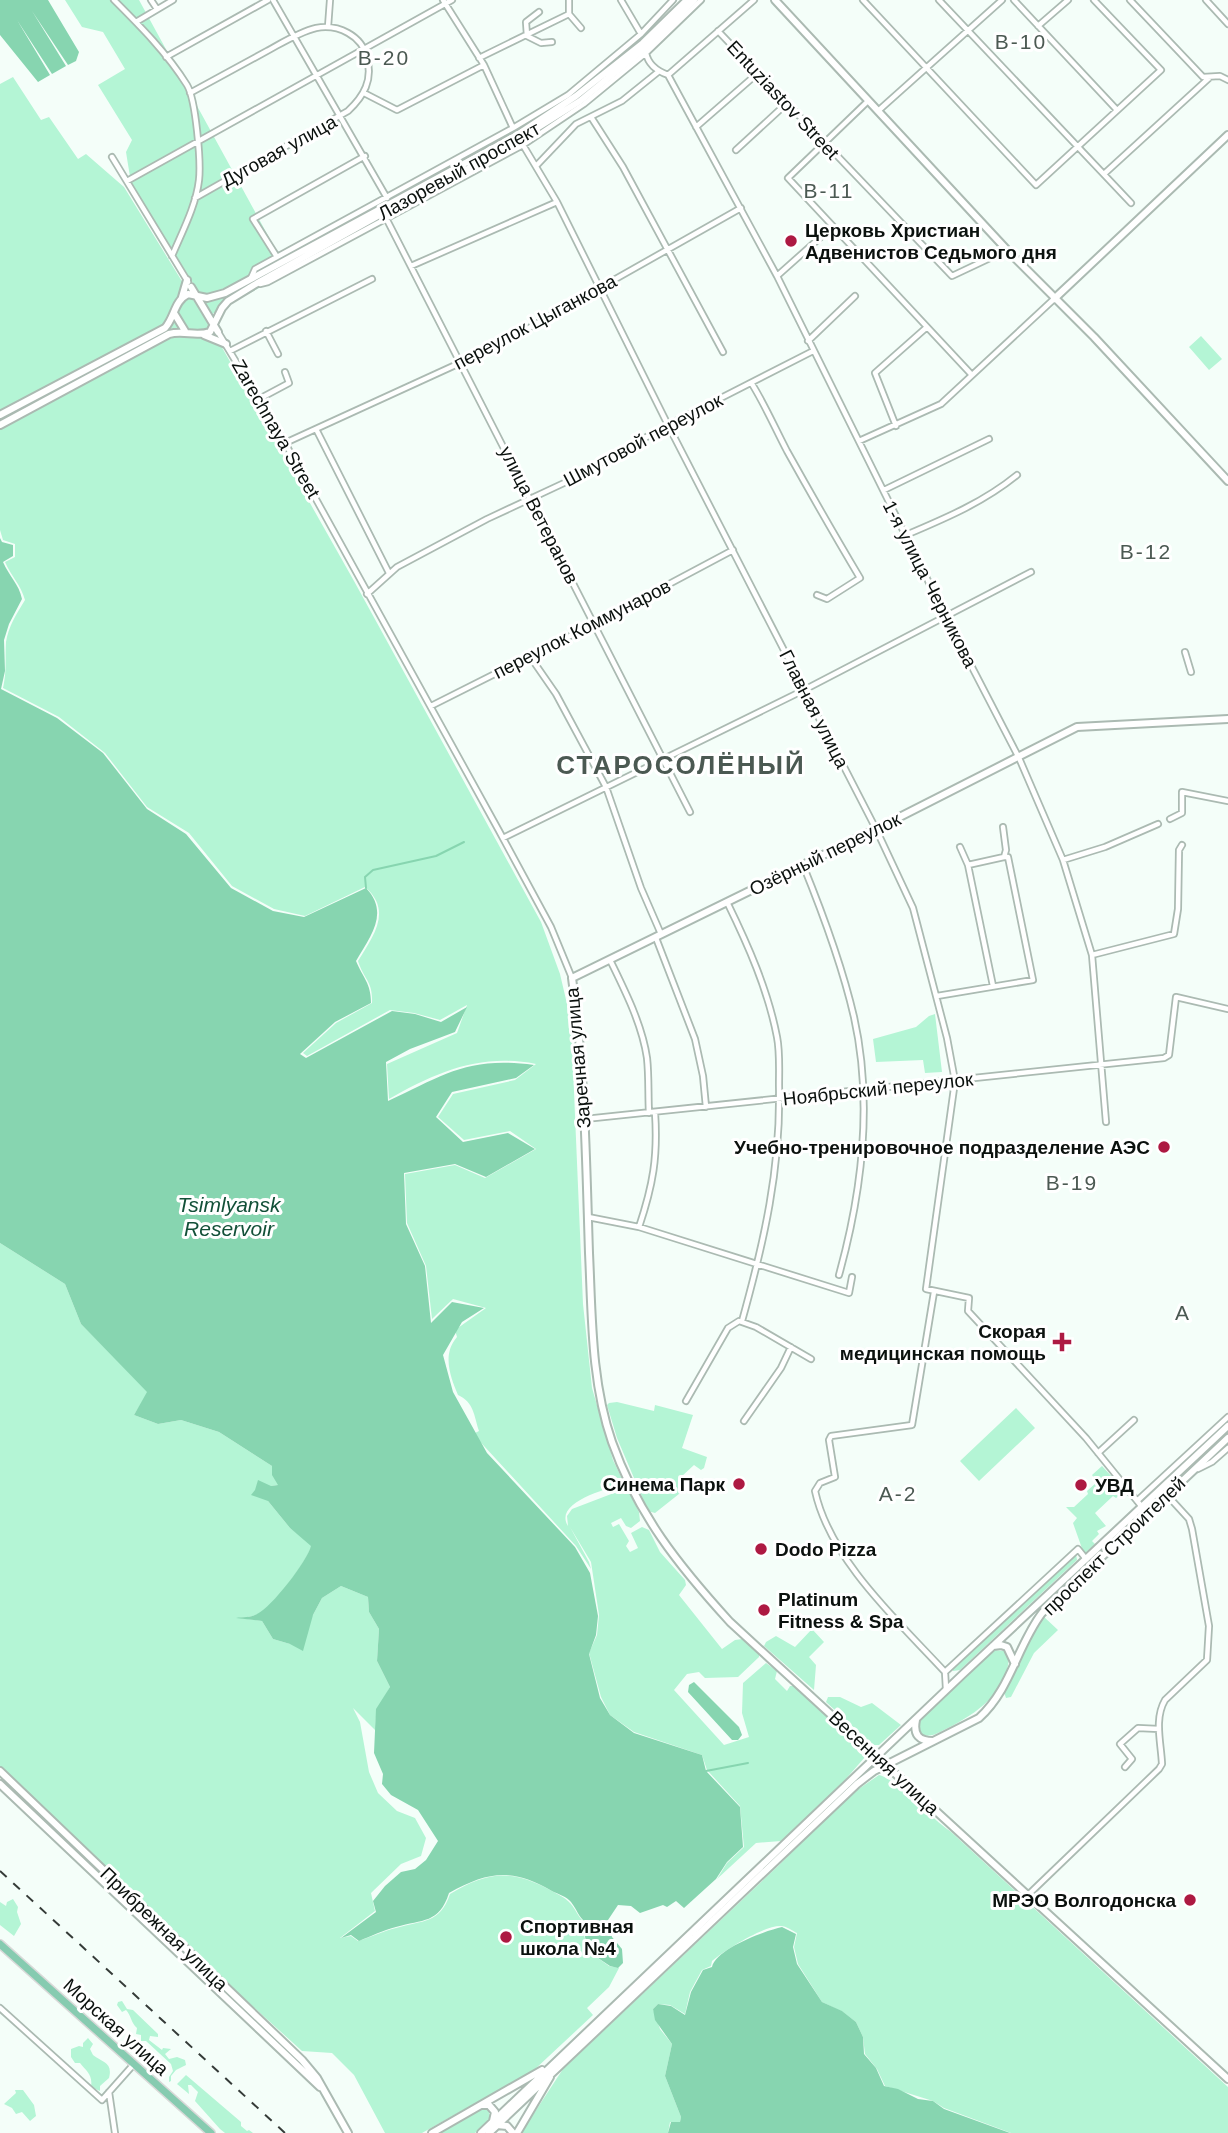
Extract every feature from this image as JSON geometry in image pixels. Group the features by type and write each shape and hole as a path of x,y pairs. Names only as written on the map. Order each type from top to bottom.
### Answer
{"main road":[{"name":"Морская улица","path":"0,1944 211,2133"}],"street":[{"path":"114,0 166,57 190,93 198,142 199,179 195,198 173,256"},
{"path":"151,0 157,9"},
{"path":"136,22 173,0"},
{"path":"166,57 270,0 318,76 387,198"},
{"path":"328,27 330,0"},
{"path":"127,181 318,76 444,2 452,0"},
{"path":"569,0 569,14 581,29"},
{"path":"621,0 641,34"},
{"path":"673,0 641,34 568,95 256,269 252,282 268,282 523,145 584,104 646,53 701,0"},
{"name":"Лазоревый проспект","path":"202,335 216,328 222,308 252,282 517,135 576,96 643,43 687,0"},
{"name":"Лазоревый проспект","path":"182,297 188,294 214,297 252,282 520,140 580,100 645,48 694,0"},
{"path":"646,53 647,59 658,72 668,75 754,0"},
{"path":"775,0 1228,486"},
{"path":"863,0 1036,185 1161,70 1094,0"},
{"path":"939,0 1131,203"},
{"path":"878,111 1002,0"},
{"path":"1014,0 1117,110"},
{"path":"1038,26 1068,0"},
{"path":"1129,0 1203,77 1220,76 1228,80"},
{"path":"1206,0 1228,24"},
{"path":"444,2 484,65 513,128"},
{"path":"527,36 526,22 539,12"},
{"path":"479,58 569,14"},
{"path":"190,93 306,31 328,27 348,32 364,49 369,69 364,93 397,110 484,65"},
{"name":"Entuziastov Street","path":"718,31 952,276 1007,250"},
{"path":"527,36 541,43 552,42"},
{"path":"537,165 576,124 622,102 658,72"},
{"path":"696,127 758,73"},
{"name":"1-я улица Черникова","path":"668,75 777,276 1019,758 1063,860 1092,955 1106,1122"},
{"path":"1104,174 1209,78"},
{"name":"Дуговая улица","path":"195,198 244,168 341,116 364,93"},
{"path":"868,101 788,178 971,374"},
{"path":"736,150 786,104"},
{"path":"591,117 623,167 723,352"},
{"path":"859,441 941,404 1228,137"},
{"name":"Главная улица","path":"523,145 557,201 668,425 876,829 913,908 937,996 955,1081 926,1289 934,1292"},
{"path":"277,257 253,219 365,156"},
{"name":"Zarechnaya Street","path":"112,157 285,443 431,706"},
{"path":"411,266 557,201"},
{"name":"переулок Цыганкова","path":"285,443 497,346 741,208"},
{"name":"улица Ветеранов","path":"386,218 690,812"},
{"path":"777,276 832,227"},
{"path":"230,351 372,279"},
{"path":"0,415 165,328 182,297 187,280"},
{"path":"808,341 855,296"},
{"path":"1054,300 1094,337 1228,481"},
{"path":"174,313 185,331"},
{"path":"896,426 875,373 928,327"},
{"path":"0,425 169,334 185,331 226,344"},
{"path":"266,331 278,354"},
{"name":"Шмутовой переулок","path":"367,594 389,573 487,519 531,499 813,351"},
{"path":"259,399 289,383 285,372"},
{"path":"752,384 860,578 827,599 817,596"},
{"path":"316,429 389,573"},
{"path":"884,491 989,439"},
{"path":"906,535 973,505 998,491 1017,475"},
{"name":"переулок Коммунаров","path":"431,706 733,550"},
{"path":"503,838 804,690 1031,572"},
{"path":"1185,652 1191,673"},
{"path":"528,655 556,694 606,787 695,1039 706,1107"},
{"name":"Заречная улица","path":"431,706 551,928 572,978 580,1037 585,1119 591,1311 602,1402"},
{"name":"Озёрный переулок","path":"572,978 1077,727 1228,718"},
{"path":"1170,819 1182,813 1182,792 1228,801"},
{"path":"1063,860 1105,847 1158,824"},
{"path":"937,996 1033,980 1006,857 1003,827"},
{"path":"1092,955 1174,934 1178,909 1178,850 1182,845"},
{"path":"960,847 968,864 993,986"},
{"path":"968,864 1006,857"},
{"path":"803,864 826,925 854,1019 862,1091 858,1197 839,1275"},
{"path":"727,902 748,946 778,1039 779,1143 774,1188 758,1266 742,1321"},
{"path":"610,960 643,1038 656,1133 653,1181 639,1227"},
{"name":"Ноябрьский переулок","path":"585,1119 1156,1059 1169,1055 1176,998 1228,1009"},
{"path":"588,1217 639,1227 849,1293 852,1278"},
{"path":"946,1690 945,1672 873,1593 839,1550 815,1491 820,1483 835,1478 829,1440 831,1436 912,1424 934,1292 969,1297 968,1311 1098,1453 1139,1504 1228,1418"},
{"path":"686,1401 728,1328 742,1321 756,1326 811,1359"},
{"path":"744,1421 781,1368 791,1348"},
{"name":"Весенняя улица","path":"602,1402 611,1439 649,1522 684,1572 730,1622 1228,2079"},
{"path":"1098,1453 1134,1419"},
{"name":"проспект Строителей","path":"554,2066 916,1718 1086,1559 1139,1504 1228,1426"},
{"name":"проспект Строителей","path":"554,2066 857,1784 874,1771 979,1718 990,1708 1015,1664 1032,1626 1042,1613 1228,1438"},
{"path":"1191,1473 1212,1462 1228,1448"},
{"path":"1028,1895 1159,1769 1160,1708 1207,1660 1209,1635 1192,1529 1189,1519 1167,1496"},
{"path":"945,1672 1078,1549 1086,1559"},
{"path":"992,1647 1007,1647 1015,1664"},
{"path":"945,1672 963,1674"},
{"path":"916,1718 914,1732 917,1737 934,1741"},
{"path":"1125,1767 1132,1759 1120,1744 1138,1728 1159,1729"},
{"name":"Прибрежная улица","path":"0,1770 302,2060 317,2078 348,2133"},
{"name":"Прибрежная улица","path":"0,1784 323,2091"},
{"path":"0,2008 103,2099 134,2064"},
{"path":"432,2133 554,2066"},
{"path":"481,2133 554,2066"},
{"path":"495,2123 508,2126 515,2133 554,2066"},
{"path":"109,2092 115,2133"},
{"path":"481,2105 489,2105 495,2112 495,2123 489,2133"}],"shaded area":[{"path":"65,0 139,0 288,272 212,314 131,183 126,152 132,140 98,85 125,69 103,32 82,27"},
{"path":"13,77 41,120 49,117 78,159 86,154 124,187 215,335 541,922 560,974 571,1021 583,1304 592,1388 613,1460 624,1483 575,1503 565,1518 568,1526 567,1516 572,1509 627,1488 639,1512 640,1521 631,1528 626,1526 621,1518 611,1523 613,1527 619,1524 629,1541 626,1546 630,1552 638,1548 631,1533 642,1527 649,1530 660,1552 685,1580 686,1585 679,1595 722,1649 735,1640 742,1639 759,1654 738,1677 705,1678 699,1672 687,1674 674,1690 724,1745 749,1737 742,1713 743,1683 766,1663 777,1671 775,1679 787,1691 790,1686 794,1686 861,1749 865,1757 838,1788 781,1841 756,1843 717,1879 727,1863 744,1847 740,1806 707,1770 702,1755 634,1732 610,1715 601,1697 589,1653 597,1635 599,1615 591,1562 570,1527 591,1569 576,1546 473,1434 479,1431 474,1415 467,1401 458,1395 450,1373 449,1358 452,1344 457,1337 455,1330 486,1308 453,1299 432,1319 426,1266 407,1223 405,1174 455,1165 485,1178 536,1149 510,1131 464,1140 438,1117 453,1094 515,1080 536,1064 496,1061 460,1067 389,1099 387,1064 457,1033 467,1005 440,1020 390,1010 307,1056 303,1053 336,1023 372,1003 370,985 358,961 378,924 378,905 373,896 365,887 305,916 274,909 232,886 189,833 147,807 105,753 59,717 3,688 7,636 25,600 5,562 15,557 15,544 3,540 0,530 0,84"},
{"path":"1201,336 1222,359 1209,370 1189,347"},
{"path":"935,1014 942,1072 925,1073 923,1060 876,1062 873,1039 916,1027"},
{"path":"0,1243 65,1284 81,1324 148,1392 134,1415 158,1424 181,1420 219,1432 272,1466 279,1485 271,1486 268,1501 290,1528 312,1545 298,1571 268,1607 262,1612 241,1618 262,1621 273,1639 290,1644 313,1615 322,1598 341,1586 368,1597 369,1612 379,1629 377,1661 390,1687 377,1714 377,1732 353,1708 360,1722 369,1772 378,1793 397,1811 415,1818 426,1838 421,1856 401,1864 371,1893 375,1911 340,1938 351,1936 358,1941 429,1919 441,1911 450,1894 464,1886 488,1877 512,1876 538,1884 568,1901 586,1924 584,1935 588,1951 609,1966 619,1968 609,1987 587,2008 593,2015 533,2071 422,2133 385,2133 354,2075 332,2053 302,2051 205,1963 0,1767"},
{"path":"617,1402 654,1411 655,1405 693,1415 682,1448 707,1457 704,1468 701,1470 694,1465 681,1477 684,1490 655,1513 648,1511 617,1438 607,1405"},
{"path":"1016,1408 1035,1428 979,1481 960,1461"},
{"path":"1102,1466 1125,1491 1116,1498 1113,1496 1095,1513 1106,1526 1097,1531 1099,1534 1092,1541 1095,1544 1084,1554 1073,1523 1077,1518 1066,1507 1074,1507 1088,1494 1087,1491 1097,1482 1092,1475"},
{"path":"1076,1554 1077,1560 960,1670 953,1671 952,1668"},
{"path":"1043,1616 1058,1630 1034,1653 1011,1697 1006,1698 1004,1692 1034,1628"},
{"path":"812,1629 824,1642 809,1657 816,1665 814,1690 764,1646 776,1636 795,1647"},
{"path":"994,1650 1005,1651 1009,1659 996,1692 979,1709 959,1722 935,1734 922,1735 918,1728 920,1721"},
{"path":"828,1697 840,1697 861,1707 872,1703 901,1725 879,1745 873,1745 826,1702"},
{"path":"879,1775 896,1784 950,1831 1228,2087 1228,2133 1011,2133 944,2108 933,2101 885,2086 877,2069 865,2054 863,2037 856,2022 822,2002 798,1964 794,1947 797,1933 781,1926 745,1939 702,1970 690,1992 685,2014 670,2005 658,2004 653,2009 660,2029 672,2044 665,2076 681,2117 680,2122 670,2122 668,2133 521,2133 563,2069 778,1866 847,1797"},
{"path":"13,1899 18,1907 21,1924 14,1936 0,1925 0,1902 6,1906 7,1902"},
{"path":"122,2001 127,2009 133,2010 158,2034 158,2037 150,2036 149,2040 162,2050 171,2049 165,2054 169,2059 177,2057 185,2060 186,2065 176,2070 171,2081 169,2082 169,2077 173,2071 171,2064 146,2041 141,2041 141,2035 136,2034 137,2028 128,2012 122,2012 117,2005"},
{"path":"88,2038 93,2044 90,2049 93,2055 110,2069 109,2078 100,2086 100,2091 91,2087 89,2073 71,2057 71,2049 83,2047"},
{"path":"186,2075 241,2122 241,2126 253,2133 225,2133 220,2129 195,2101 198,2092 188,2085 189,2094 177,2084"},
{"path":"15,2090 23,2090 34,2105 36,2116 30,2121 22,2112 16,2114 4,2104 16,2093"},
{"path":"481,2108 489,2109 490,2119 475,2133 437,2133"}],"water":[{"path":"0,0 48,0 79,52 76,61 68,65 32,11 66,66 52,74 17,20 50,75 38,82 0,35"},
{"name":"Tsimlyansk Reservoir","path":"0,538 2,542 13,545 13,556 3,562 22,599 4,640 5,671 1,689 57,718 103,753 147,809 186,834 231,888 273,911 304,917 366,888 373,897 377,907 375,925 356,961 368,985 371,1003 335,1022 300,1054 306,1058 392,1011 415,1014 441,1022 467,1007 455,1032 410,1049 386,1062 388,1101 457,1070 491,1063 534,1065 516,1078 452,1092 436,1117 463,1142 508,1133 535,1149 486,1177 455,1164 404,1173 406,1224 425,1266 431,1323 452,1302 484,1308 462,1322 443,1355 453,1392 487,1453 575,1547 590,1573 598,1616 596,1635 589,1654 600,1698 610,1715 634,1733 702,1755 706,1771 740,1807 743,1847 727,1862 716,1879 684,1908 676,1901 667,1907 663,1905 640,1913 631,1906 618,1905 608,1920 612,1937 622,1949 623,1963 618,1968 610,1966 589,1952 585,1937 587,1924 569,1900 538,1884 512,1876 500,1875 476,1880 449,1893 440,1910 429,1919 391,1928 359,1941 351,1935 341,1938 376,1912 373,1901 385,1886 401,1872 415,1869 426,1860 438,1841 418,1810 391,1795 382,1784 383,1774 374,1753 376,1709 390,1687 377,1661 379,1629 369,1612 368,1597 341,1586 322,1598 313,1615 303,1651 273,1639 262,1621 236,1618 255,1615 271,1603 296,1572 311,1546 290,1528 268,1501 251,1495 258,1480 271,1486 278,1485 272,1475 272,1466 219,1432 181,1420 158,1424 134,1415 147,1392 81,1324 65,1284 0,1243"},
{"path":"694,1682 739,1727 742,1735 738,1740 732,1740 688,1692 689,1685"},
{"path":"782,1927 796,1934 793,1947 797,1964 822,2002 842,2011 856,2022 863,2037 864,2054 876,2068 884,2086 898,2089 918,2099 933,2101 944,2109 1010,2133 668,2133 671,2122 680,2122 681,2117 665,2076 672,2044 655,2020 653,2009 658,2004 671,2006 685,2015 691,1992 703,1970 712,1967 715,1960 731,1947"}],"waterway":[{"path":"366,888 365,877 373,870 436,856 464,842"},
{"path":"706,1771 748,1763"}],"railway":[{"path":"0,1871 285,2133"}],"place":[{"name":"Церковь Христиан Адвенистов Седьмого дня","path":"791,241"},
{"name":"Учебно-тренировочное подразделение АЭС","path":"1164,1147"},
{"name":"Скорая медицинская помощь","path":"1062,1342"},
{"name":"Синема Парк","path":"739,1484"},
{"name":"УВД","path":"1081,1485"},
{"name":"Dodo Pizza","path":"761,1549"},
{"name":"Platinum Fitness & Spa","path":"764,1610"},
{"name":"МРЭО Волгодонска","path":"1190,1900"},
{"name":"Спортивная школа №4","path":"506,1937"}],"district":[{"name":"В-10","path":"1021,41"},
{"name":"В-20","path":"384,57"},
{"name":"В-11","path":"829,190"},
{"name":"В-12","path":"1146,551"},
{"name":"СТАРОCОЛЁНЫЙ","path":"681,765"},
{"name":"В-19","path":"1072,1182"},
{"name":"А","path":"1183,1312"},
{"name":"А-2","path":"898,1493"}]}
